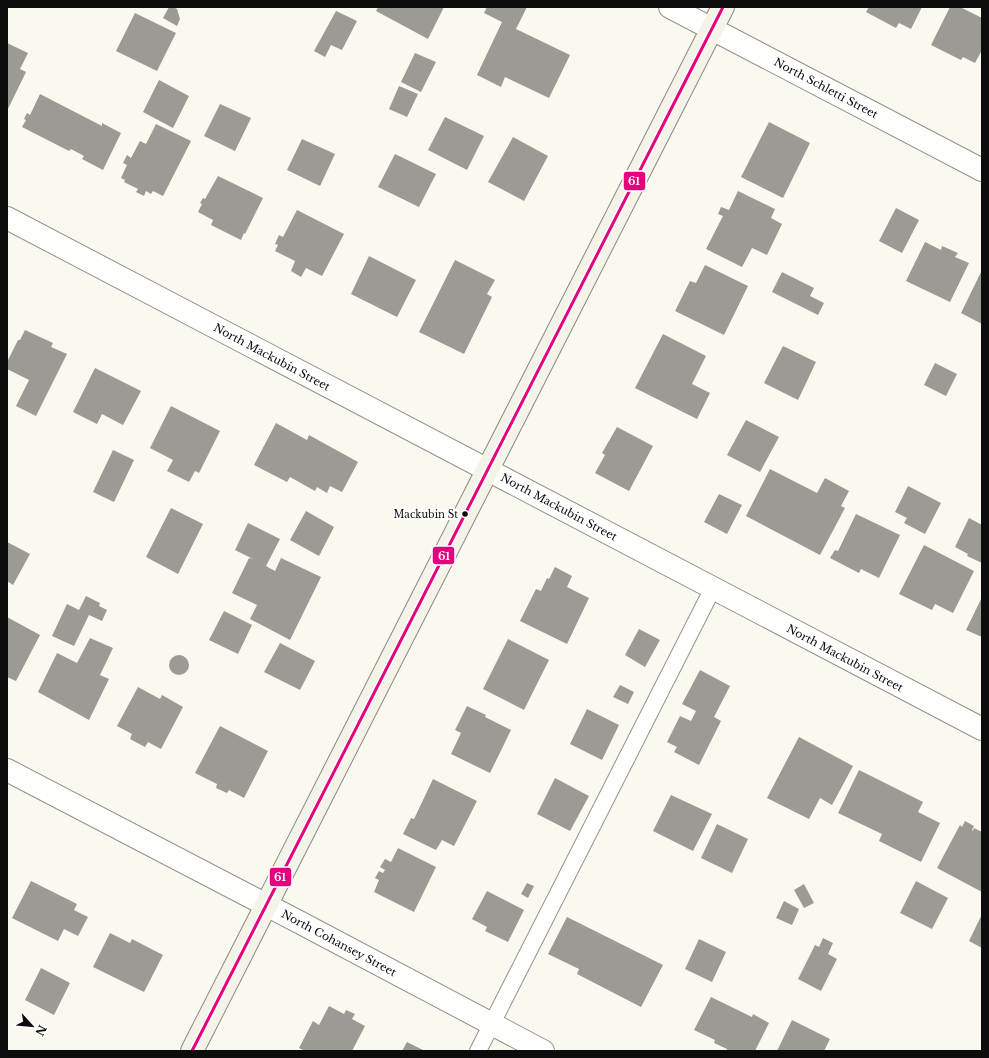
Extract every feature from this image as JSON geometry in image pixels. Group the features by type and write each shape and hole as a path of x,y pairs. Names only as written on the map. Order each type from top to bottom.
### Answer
{"street":[{"name":"North Schletti Street","path":"670,7 982,170"},
{"path":"192,1051 723,7"},
{"name":"North Mackubin Street","path":"7,218 982,730"},
{"name":"North Cohansey Street","path":"7,770 543,1051"}],"lane":[{"path":"478,1051 713,588"}],"building":[{"path":"169,7 177,9 180,19 177,26 163,18"},
{"path":"378,7 444,7 428,39 376,11"},
{"path":"487,7 527,7 516,29 570,55 549,98 505,77 501,87 477,75 502,22 484,13"},
{"path":"869,7 922,7 911,29 899,23 896,28 866,12"},
{"path":"950,7 960,7 982,18 982,50 975,63 963,57 961,60 931,45"},
{"path":"336,11 357,21 342,50 331,45 325,57 314,51"},
{"path":"135,13 176,33 157,71 116,51"},
{"path":"7,43 28,53 20,69 26,72 7,111"},
{"path":"415,53 436,62 421,92 401,82"},
{"path":"159,80 189,96 173,128 143,112"},
{"path":"399,86 418,94 407,117 389,109"},
{"path":"40,94 102,126 102,123 121,133 103,170 82,159 84,156 71,149 69,151 22,127 26,120 24,119 27,113 30,115"},
{"path":"220,104 251,118 235,151 204,136"},
{"path":"445,117 484,136 467,170 428,150"},
{"path":"769,122 810,143 783,198 741,177"},
{"path":"156,124 191,141 163,196 153,191 151,194 146,191 144,196 136,192 138,189 124,182 125,180 121,178 127,165 123,163 127,155 131,158 140,141 146,144"},
{"path":"513,137 548,156 524,201 488,182"},
{"path":"302,139 335,154 320,186 287,170"},
{"path":"395,154 436,174 419,207 378,187"},
{"path":"218,176 263,198 241,240 211,225 213,220 198,212 202,204 200,203 203,198 205,199"},
{"path":"738,191 775,209 771,218 782,224 767,255 752,248 742,267 706,249 723,216 718,214 721,207 729,210"},
{"path":"896,208 919,220 902,253 879,241"},
{"path":"297,210 344,234 322,276 306,268 301,277 291,271 295,261 275,251 278,245 275,244 279,235 283,237"},
{"path":"925,242 941,250 942,246 958,253 955,257 969,263 950,302 906,281"},
{"path":"369,256 416,280 397,317 351,294"},
{"path":"455,260 495,280 487,294 492,297 464,354 419,332"},
{"path":"705,265 748,286 724,335 675,311 690,281 696,283"},
{"path":"982,270 982,324 961,313"},
{"path":"782,272 814,288 810,296 824,303 818,315 772,292"},
{"path":"25,330 53,343 51,347 67,354 36,416 16,406 29,380 7,369 7,362"},
{"path":"663,334 706,356 692,384 710,393 697,419 635,388"},
{"path":"783,346 816,362 798,400 764,383"},
{"path":"935,363 957,374 946,396 924,385"},
{"path":"95,368 141,391 123,425 102,414 97,424 73,412"},
{"path":"171,406 220,431 199,473 195,471 189,482 167,471 173,460 150,448"},
{"path":"746,420 779,437 760,472 727,455"},
{"path":"276,423 307,440 309,435 358,462 342,492 330,486 327,493 317,487 315,491 290,477 287,482 254,465"},
{"path":"617,427 653,446 629,491 595,473 605,455 602,453"},
{"path":"113,450 134,460 114,502 93,492"},
{"path":"770,469 817,493 825,478 849,491 841,506 845,508 820,555 746,516"},
{"path":"908,486 941,503 925,534 904,523 907,518 895,512"},
{"path":"719,494 742,505 727,534 704,522"},
{"path":"171,508 203,524 178,574 146,557"},
{"path":"306,511 334,527 319,556 290,540"},
{"path":"856,514 900,535 879,578 861,569 859,573 830,558 835,550 838,551"},
{"path":"969,518 982,525 982,563 967,556 968,554 955,547"},
{"path":"248,523 280,539 266,566 275,571 281,558 321,577 290,640 250,619 257,605 232,593 249,558 253,559 235,550"},
{"path":"7,542 30,554 13,585 7,581"},
{"path":"924,545 974,571 953,613 935,604 932,610 899,594"},
{"path":"555,567 572,576 567,587 589,598 567,644 520,621 536,589 541,591 547,578 549,579"},
{"path":"86,596 100,603 99,606 107,610 102,621 89,615 74,646 52,636 67,604 79,610"},
{"path":"982,597 982,637 966,630"},
{"path":"224,611 252,625 238,654 209,640"},
{"path":"7,617 40,635 16,681 7,677"},
{"path":"639,629 660,640 645,667 625,655"},
{"path":"90,638 113,648 100,675 109,679 89,720 38,692 57,653 77,663"},
{"path":"508,639 549,660 524,710 483,689"},
{"path":"280,643 315,661 300,690 264,672"},
{"path":"179,655 186,658 189,665 186,672 179,675 172,672 169,665 172,658"},
{"path":"700,670 730,686 714,717 721,721 699,765 674,752 677,747 667,742 680,716 691,721 696,711 682,704"},
{"path":"620,685 634,692 628,704 613,697"},
{"path":"138,687 160,699 162,695 183,707 161,749 148,742 145,747 130,739 132,734 117,726"},
{"path":"467,706 511,730 490,773 451,754 461,733 455,730"},
{"path":"587,709 619,725 602,760 570,744"},
{"path":"220,726 268,751 244,798 229,790 227,793 216,788 217,784 195,773"},
{"path":"799,737 853,766 832,805 820,798 809,819 767,798"},
{"path":"859,770 923,802 918,812 940,823 921,862 879,841 882,834 838,813"},
{"path":"555,778 589,796 570,831 537,814"},
{"path":"433,779 477,801 454,846 442,840 436,850 403,834 411,818 414,819"},
{"path":"671,795 712,814 693,851 653,831"},
{"path":"965,821 974,826 973,831 974,828 982,832 982,892 937,868 960,825 962,827"},
{"path":"717,824 748,839 732,873 701,858"},
{"path":"398,848 436,867 414,912 374,892 379,880 375,878 379,871 383,873 385,870 380,867 385,859 391,862"},
{"path":"31,881 77,904 74,910 88,917 78,936 64,929 58,941 12,918"},
{"path":"916,881 948,898 932,929 900,913"},
{"path":"527,883 534,886 528,898 521,894"},
{"path":"804,884 814,903 804,908 794,890"},
{"path":"487,891 524,910 508,942 485,931 487,927 472,919"},
{"path":"784,901 799,909 792,925 776,918"},
{"path":"982,914 982,948 969,941"},
{"path":"567,917 663,965 641,1007 577,974 579,969 548,954"},
{"path":"110,933 130,943 132,939 163,955 144,992 93,967"},
{"path":"823,938 833,943 828,954 837,959 821,991 798,979 815,945 819,947"},
{"path":"699,939 726,952 712,982 685,969"},
{"path":"41,968 70,983 54,1015 25,1000"},
{"path":"711,997 752,1017 753,1014 769,1023 755,1051 726,1051 727,1049 714,1043 715,1040 694,1030"},
{"path":"329,1006 344,1014 346,1010 355,1014 352,1019 365,1026 352,1051 305,1051 299,1048 313,1021 319,1025"},
{"path":"792,1020 830,1039 824,1051 777,1051"},
{"path":"407,1042 425,1051 402,1051"}],"transit line":[{"name":"61","path":"192,1051 723,7"}],"place":[{"name":"Mackubin St","path":"465,514"}]}
